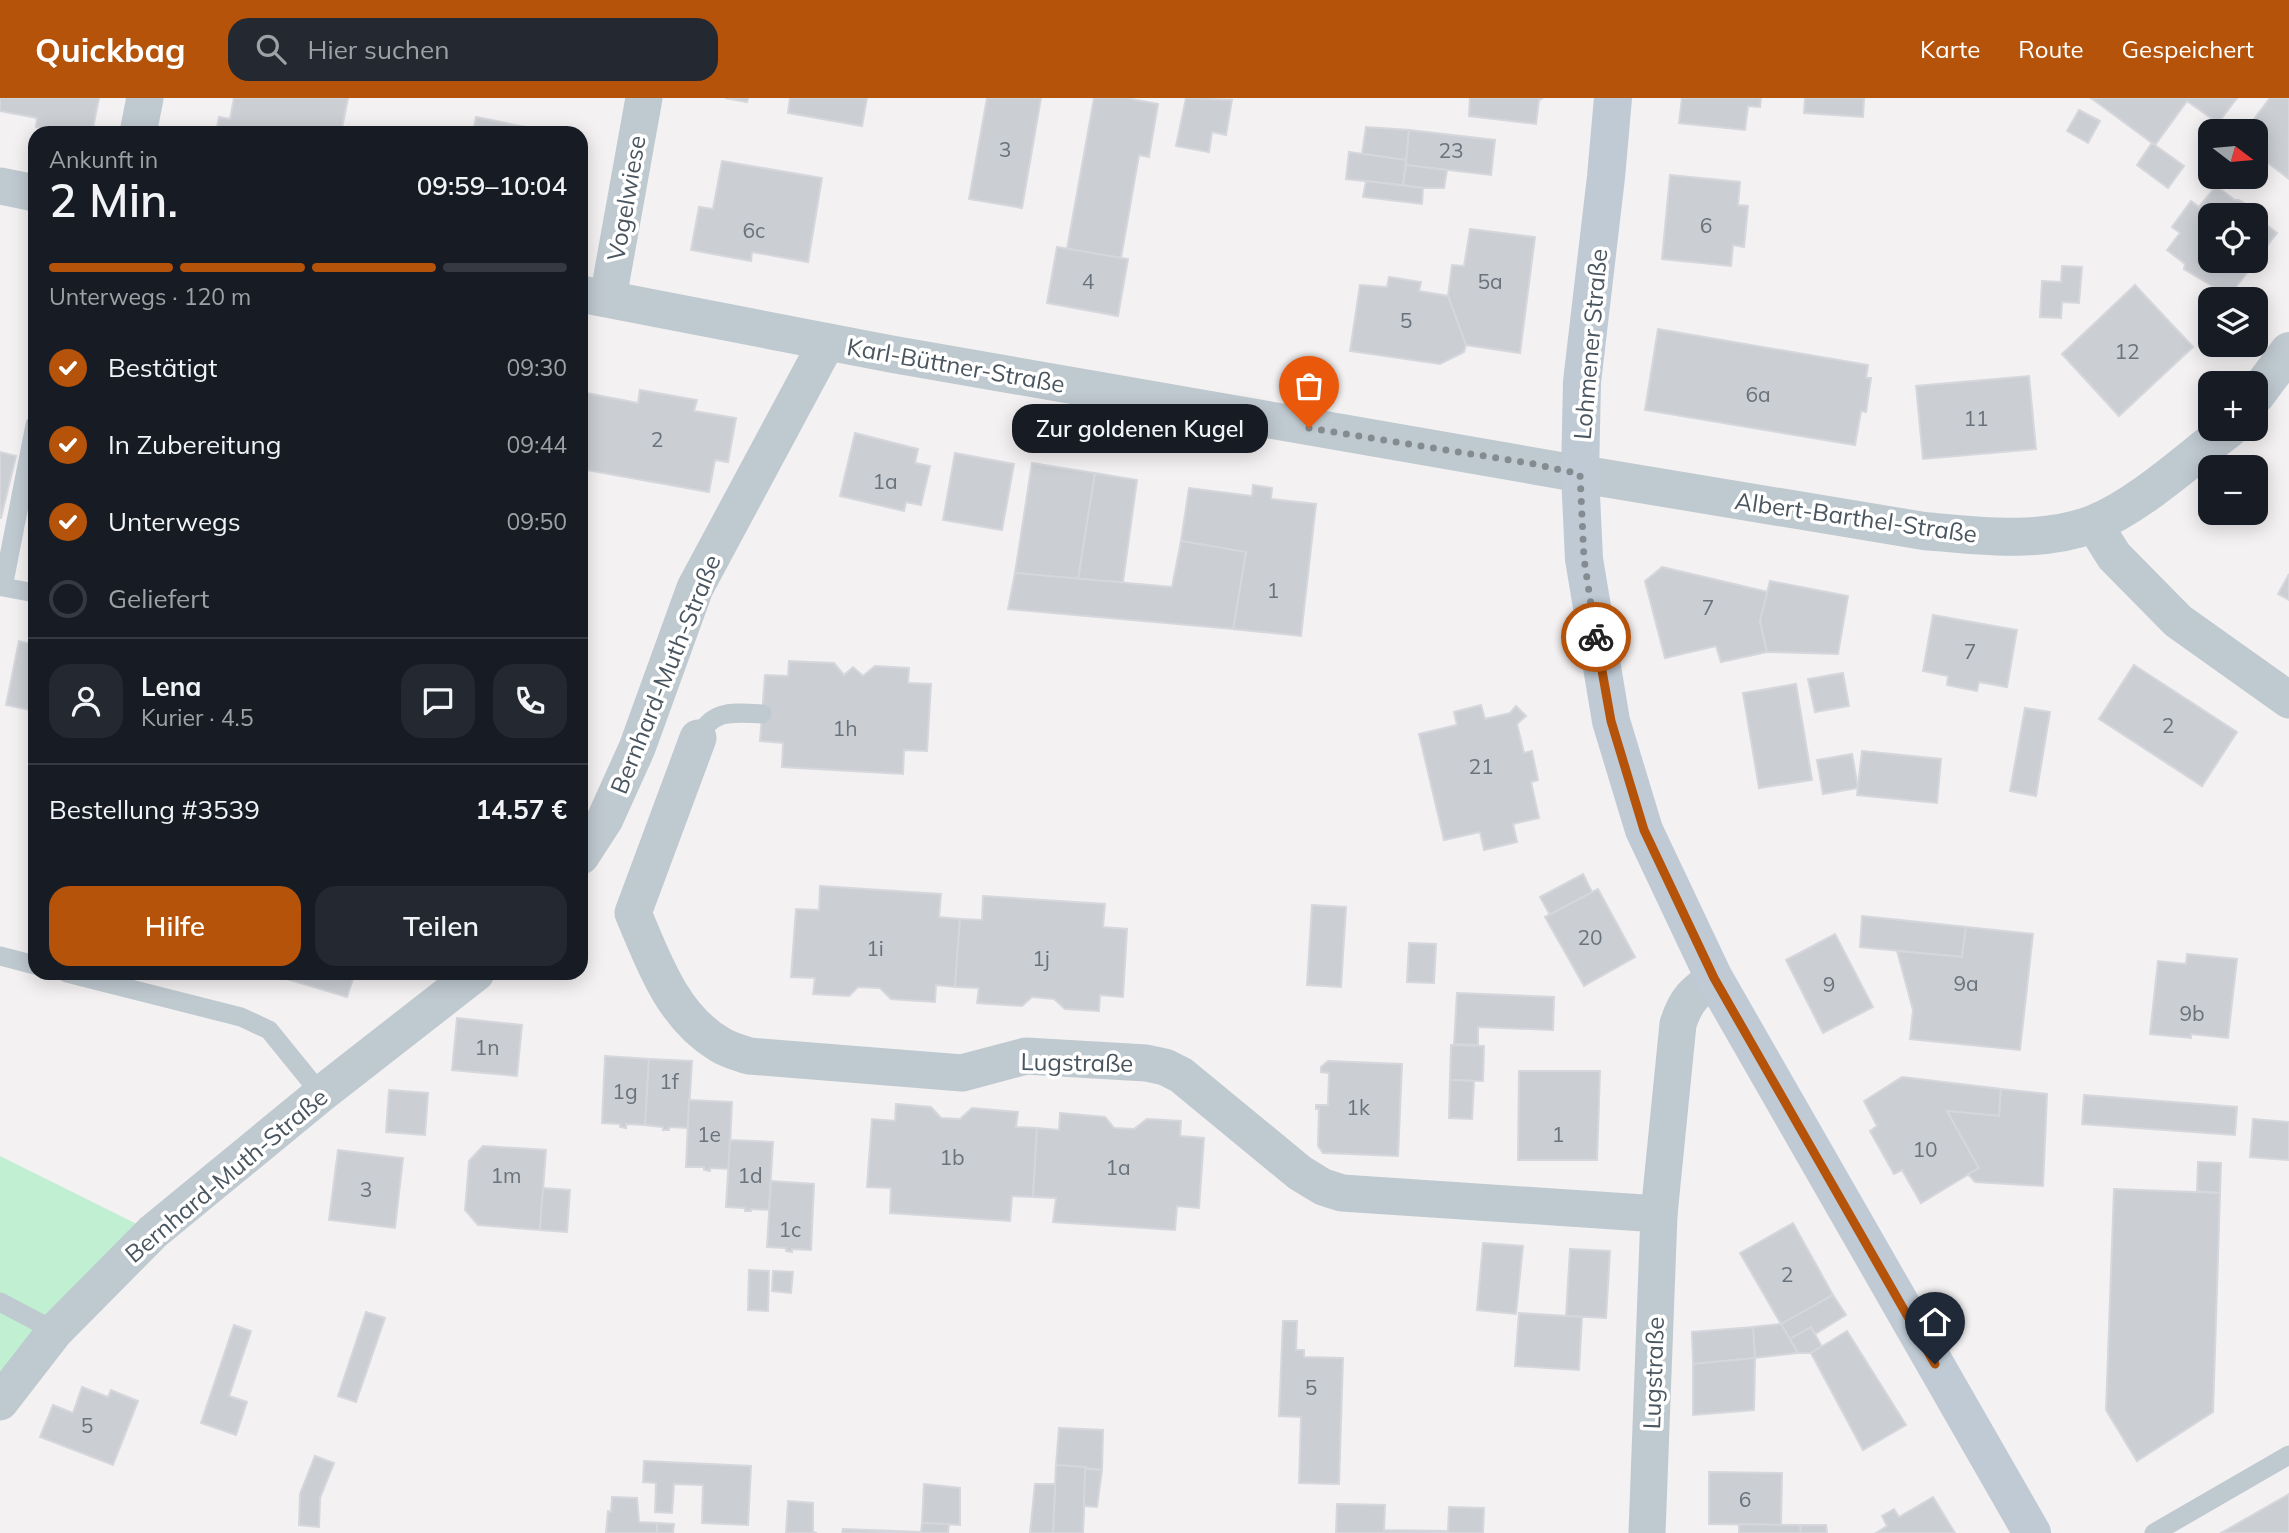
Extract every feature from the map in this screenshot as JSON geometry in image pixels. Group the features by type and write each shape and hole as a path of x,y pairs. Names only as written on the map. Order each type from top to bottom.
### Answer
{"main road":[{"name":"Lohmener Straße","path":"1613,98 1582,382 1580,474 1584,559 1611,721 1644,830 1714,978 2032,1533"}],"street":[{"path":"139,126 145,98"},
{"name":"Vogelwiese","path":"594,296 644,98"},
{"path":"0,186 28,192"},
{"name":"Karl-Büttner-Straße","path":"594,296 827,342 1580,474"},
{"name":"Bernhard-Muth-Straße","path":"588,845 605,819 637,748 695,587 827,342"},
{"path":"2268,379 2289,351"},
{"name":"Albert-Barthel-Straße","path":"1580,474 1890,526 1973,536 2047,535 2094,524 2137,499 2213,441"},
{"path":"2094,524 2114,556 2178,621 2289,701"},
{"name":"Lugstraße","path":"698,738 633,913 664,984 696,1027 720,1045 750,1056 962,1073 1026,1056 1146,1063 1165,1067 1181,1075 1300,1173 1323,1187 1342,1193 1660,1214"},
{"name":"Lugstraße","path":"1647,1533 1660,1214 1678,1024 1684,1007 1693,994 1714,978"},
{"name":"Bernhard-Muth-Straße","path":"0,1402 55,1331 153,1232 321,1094 467,980"}],"lane":[{"path":"28,462 4,587 28,592"},
{"path":"698,738 704,726 714,717 726,713 762,714"},
{"path":"0,956 28,963"},
{"path":"95,980 241,1017 269,1030 321,1094"},
{"path":"0,1302 55,1331"},
{"path":"2154,1533 2289,1455"}],"green space":[{"path":"0,1156 153,1232 0,1402"}],"building":[{"path":"0,98 99,98 93,126 36,126 37,118 0,111"},
{"path":"234,98 348,98 342,126 217,126 219,117 230,119"},
{"path":"725,98 748,98 747,102"},
{"path":"790,98 867,98 862,126 788,113"},
{"path":"987,98 1041,98 1022,208 969,199"},
{"path":"1094,98 1126,98 1158,104 1149,157 1139,155 1121,258 1067,249"},
{"path":"1186,98 1232,100 1226,135 1212,132 1209,152 1176,146"},
{"path":"1470,98 1543,98 1539,100 1536,124 1469,116"},
{"path":"1682,98 1761,98 1760,107 1748,106 1745,130 1679,123"},
{"path":"1805,98 1864,98 1863,117 1804,113"},
{"path":"2091,98 2237,98 2221,119 2212,119 2187,101 2155,145"},
{"path":"2270,98 2289,98 2289,179 2268,163 2268,119 2254,119"},
{"path":"2079,110 2100,121 2088,143 2067,131"},
{"path":"476,117 521,126 474,126"},
{"path":"1366,127 1409,130 1406,160 1362,154"},
{"path":"1409,130 1495,140 1491,175 1406,165"},
{"path":"2152,143 2184,166 2168,188 2137,165"},
{"path":"1349,152 1406,160 1403,185 1346,179"},
{"path":"722,161 822,178 808,262 752,252 751,261 691,250 699,207 713,209"},
{"path":"1406,165 1447,170 1444,188 1403,185"},
{"path":"1670,175 1740,182 1738,205 1748,206 1744,247 1733,245 1731,266 1662,259"},
{"path":"1366,181 1423,188 1422,204 1363,197"},
{"path":"2214,189 2220,189 2244,203 2202,203"},
{"path":"2191,201 2198,206 2198,273 2247,273 2236,287 2214,287 2184,269 2185,264 2167,250 2180,233 2172,227"},
{"path":"2268,226 2277,233 2268,245"},
{"path":"1470,229 1535,237 1520,353 1466,345 1448,296 1452,265 1464,266"},
{"path":"1057,247 1128,259 1118,316 1047,303"},
{"path":"2062,266 2082,267 2079,303 2062,302 2061,318 2040,317 2042,281 2061,282"},
{"path":"1389,277 1421,282 1419,291 1448,296 1466,345 1464,352 1440,364 1350,351 1360,285 1387,287"},
{"path":"2135,285 2193,347 2119,416 2062,354"},
{"path":"1658,329 1868,365 1866,378 1871,378 1866,412 1861,411 1855,445 1645,410"},
{"path":"2029,376 2036,449 1923,459 1916,386"},
{"path":"640,390 697,400 694,411 736,418 728,462 715,460 709,492 588,470 588,393 638,403"},
{"path":"855,433 918,449 915,463 930,466 921,505 906,502 904,511 840,496"},
{"path":"0,452 16,456 1,518 0,518"},
{"path":"955,453 1014,464 1002,530 943,520"},
{"path":"1032,463 1095,473 1078,580 1015,573"},
{"path":"1095,473 1137,480 1123,582 1078,580"},
{"path":"1253,485 1272,488 1271,499 1316,504 1301,636 1233,629 1246,552 1181,541 1189,488 1252,496"},
{"path":"1181,541 1246,552 1233,629 1008,609 1015,573 1172,587"},
{"path":"1662,567 1768,592 1760,621 1767,652 1721,662 1716,646 1665,658 1645,581"},
{"path":"2289,574 2289,600 2278,594"},
{"path":"1770,581 1848,596 1838,654 1767,652 1760,621"},
{"path":"1933,615 2017,630 2007,687 1979,682 1977,691 1947,685 1948,676 1923,671"},
{"path":"19,641 28,643 28,710 6,705"},
{"path":"789,661 834,663 844,675 853,667 863,676 875,666 909,668 908,683 931,684 927,751 904,750 903,774 782,767 783,743 760,741 765,675 788,676"},
{"path":"2134,665 2237,732 2202,786 2099,719"},
{"path":"1843,673 1849,706 1815,712 1808,679"},
{"path":"1796,684 1812,780 1759,788 1743,693"},
{"path":"1481,705 1485,719 1510,713 1516,706 1526,716 1517,724 1524,753 1532,751 1538,780 1531,782 1539,818 1513,824 1517,842 1484,850 1480,832 1444,840 1419,734 1457,725 1454,712"},
{"path":"2025,708 2050,712 2036,796 2010,791"},
{"path":"1862,751 1941,759 1937,803 1857,795"},
{"path":"1852,754 1858,788 1823,794 1817,760"},
{"path":"1583,874 1592,892 1550,915 1540,897"},
{"path":"820,886 941,894 939,917 960,919 955,987 936,985 935,1002 891,999 880,988 858,987 849,996 813,994 815,978 791,977 796,909 819,910"},
{"path":"1598,889 1635,957 1584,986 1545,917"},
{"path":"983,896 1105,904 1103,927 1127,929 1123,997 1100,995 1099,1011 1065,1009 1054,999 1032,997 1022,1006 977,1003 979,988 955,987 960,919 982,920"},
{"path":"1312,905 1346,907 1341,987 1307,985"},
{"path":"1862,916 1966,927 1962,957 1860,947"},
{"path":"1966,927 2033,934 2020,1050 1910,1039 1913,1010 1897,951 1962,957"},
{"path":"1835,934 1873,1007 1823,1033 1786,960"},
{"path":"1409,943 1436,944 1434,983 1407,982"},
{"path":"2187,954 2237,959 2228,1038 2150,1034 2158,961 2186,964"},
{"path":"290,980 353,980 347,997"},
{"path":"1457,993 1554,997 1553,1030 1478,1027 1478,1045 1454,1044"},
{"path":"457,1018 522,1025 517,1076 452,1070"},
{"path":"1451,1045 1484,1046 1483,1081 1450,1080"},
{"path":"605,1056 649,1059 645,1125 626,1124 626,1128 620,1127 620,1124 602,1123"},
{"path":"649,1059 692,1061 688,1128 669,1127 669,1130 663,1130 663,1127 645,1125"},
{"path":"1328,1061 1402,1064 1398,1156 1323,1153 1318,1146 1319,1109 1316,1109 1316,1105 1328,1105 1329,1073 1321,1072 1321,1067"},
{"path":"1519,1071 1600,1071 1597,1160 1518,1160"},
{"path":"1902,1077 2001,1089 1999,1116 1947,1111 1979,1168 1921,1203 1902,1170 1894,1174 1870,1131 1877,1126 1864,1101"},
{"path":"1450,1080 1474,1081 1472,1119 1449,1118"},
{"path":"2001,1089 2047,1094 2043,1186 1975,1182 1968,1174 1979,1168 1947,1111 1999,1116"},
{"path":"389,1090 428,1093 425,1135 386,1132"},
{"path":"2084,1095 2237,1107 2235,1135 2082,1124"},
{"path":"689,1100 732,1102 729,1169 710,1168 710,1171 704,1170 704,1167 686,1167"},
{"path":"896,1104 931,1107 941,1118 960,1119 972,1108 1018,1112 1016,1127 1037,1128 1033,1197 1012,1196 1010,1221 890,1213 891,1188 867,1187 872,1119 895,1121"},
{"path":"1060,1113 1105,1117 1114,1128 1134,1129 1147,1119 1181,1121 1180,1136 1204,1138 1199,1208 1177,1206 1175,1230 1053,1222 1056,1198 1033,1197 1037,1128 1059,1130"},
{"path":"2253,1119 2289,1122 2289,1160 2250,1157"},
{"path":"730,1140 773,1142 769,1210 745,1211 745,1208 726,1207"},
{"path":"483,1146 546,1150 540,1230 478,1225 465,1210 469,1161"},
{"path":"338,1150 403,1158 395,1228 329,1220"},
{"path":"2198,1162 2221,1163 2220,1193 2197,1191"},
{"path":"771,1181 814,1184 811,1250 792,1249 792,1252 786,1251 786,1248 767,1247"},
{"path":"543,1188 570,1190 567,1232 540,1230"},
{"path":"2114,1189 2220,1193 2213,1412 2137,1461 2106,1410"},
{"path":"1793,1223 1833,1295 1781,1324 1740,1253"},
{"path":"1483,1243 1523,1246 1516,1314 1477,1310"},
{"path":"1570,1249 1610,1251 1606,1318 1566,1316"},
{"path":"749,1270 769,1271 768,1311 748,1310"},
{"path":"773,1271 793,1272 791,1293 772,1291"},
{"path":"1833,1295 1846,1315 1815,1334 1811,1327 1790,1339 1781,1324"},
{"path":"366,1312 385,1318 356,1402 338,1396"},
{"path":"1519,1313 1582,1317 1579,1370 1515,1366"},
{"path":"1283,1321 1297,1321 1296,1350 1304,1350 1304,1357 1343,1358 1339,1484 1299,1483 1301,1417 1279,1416"},
{"path":"1781,1324 1798,1353 1755,1358 1753,1327"},
{"path":"234,1325 251,1331 229,1396 247,1402 236,1435 201,1423"},
{"path":"1753,1327 1755,1358 1693,1364 1692,1332"},
{"path":"1811,1327 1822,1347 1811,1353 1798,1353 1790,1339"},
{"path":"1847,1331 1906,1425 1863,1450 1811,1353"},
{"path":"1755,1358 1754,1410 1693,1415 1693,1364"},
{"path":"82,1387 108,1397 111,1390 138,1401 113,1465 40,1437 53,1405 73,1413"},
{"path":"1059,1428 1103,1430 1102,1470 1056,1465"},
{"path":"315,1456 334,1463 320,1498 319,1527 299,1525 300,1494"},
{"path":"644,1461 751,1466 748,1525 702,1523 703,1485 674,1484 672,1513 655,1512 656,1483 643,1482"},
{"path":"1056,1465 1086,1467 1083,1533 1053,1533"},
{"path":"1085,1469 1102,1470 1097,1507 1084,1506"},
{"path":"1709,1472 1782,1473 1781,1525 1709,1524"},
{"path":"924,1484 960,1488 960,1525 922,1523"},
{"path":"1035,1484 1055,1484 1053,1533 1030,1533"},
{"path":"2289,1494 2289,1533 2221,1533"},
{"path":"612,1497 637,1498 639,1522 657,1523 657,1533 606,1533"},
{"path":"1933,1497 1955,1533 1876,1533 1887,1526 1882,1516 1894,1509 1899,1517"},
{"path":"788,1501 813,1503 813,1532 817,1533 786,1533"},
{"path":"1337,1504 1385,1505 1384,1530 1448,1531 1449,1507 1484,1508 1483,1533 1336,1533"},
{"path":"657,1523 674,1524 673,1533 657,1533"},
{"path":"922,1523 949,1524 948,1533 921,1533"},
{"path":"1739,1524 1800,1525 1801,1533 1739,1533"},
{"path":"1800,1525 1826,1525 1827,1533 1801,1533"},
{"path":"843,1529 921,1532 842,1533"}],"way so far":[{"path":"1309,428 1534,464 1580,474 1584,559 1596,637"}],"place":[{"name":"Zur goldenen Kugel","path":"1309,428"}],"route":[{"path":"1596,637 1611,721 1644,830 1714,978 1935,1364"}]}
